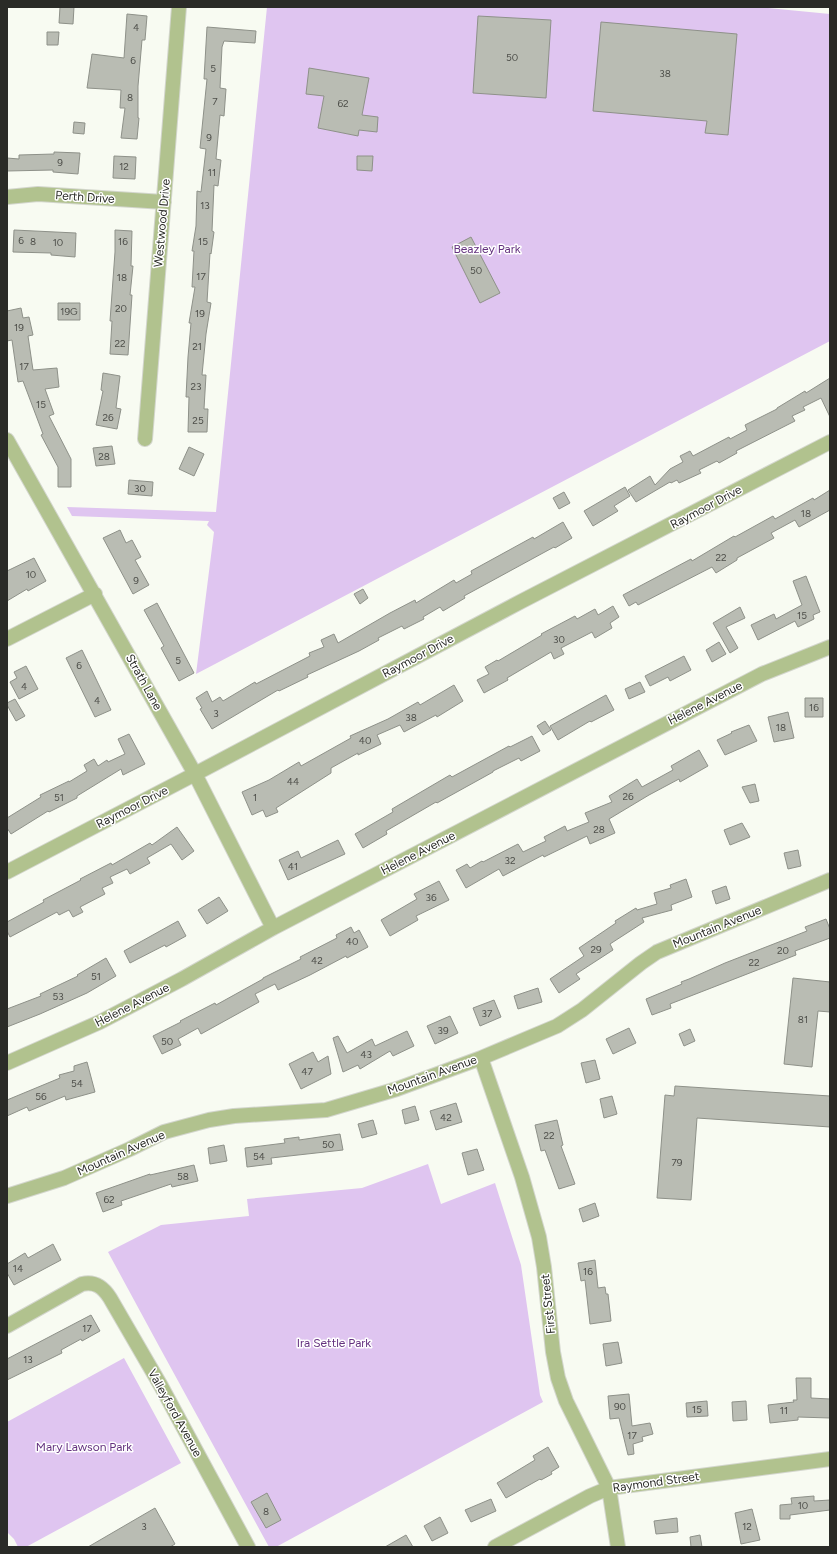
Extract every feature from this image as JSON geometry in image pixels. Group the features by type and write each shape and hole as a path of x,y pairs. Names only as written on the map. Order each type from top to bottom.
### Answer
{"street":[{"name":"Westwood Drive","path":"145,439 179,7"},
{"name":"Perth Drive","path":"7,197 38,194 164,202"},
{"name":"Strath Lane","path":"7,440 195,774 274,928"},
{"name":"Raymoor Drive","path":"7,872 515,605 830,442"},
{"path":"7,638 95,594"},
{"name":"Helene Avenue","path":"7,1062 100,1022 274,928 762,674 830,647"},
{"name":"Mountain Avenue","path":"7,1196 64,1178 130,1149 164,1132 209,1120 234,1116 326,1110 391,1091 481,1058 557,1026 582,1010 657,952 830,880"},
{"name":"First Street","path":"481,1058 522,1177 539,1237 544,1267 553,1352 558,1378 566,1401 609,1488 618,1547"},
{"name":"Valleyford Avenue","path":"7,1326 80,1285 89,1283 102,1287 110,1298 161,1386 248,1547"},
{"name":"Raymond Street","path":"495,1547 590,1496 609,1488 830,1459"}],"green space":[{"name":"Beazley Park","path":"267,7 768,7 830,14 830,341 196,674 214,532 207,525 209,521 72,516 67,507 216,512"},
{"name":"Ira Settle Park","path":"428,1164 441,1204 495,1183 521,1265 540,1395 543,1402 276,1547 269,1547 108,1252 161,1225 249,1216 247,1199 362,1188"},
{"name":"Mary Lawson Park","path":"124,1358 181,1463 26,1547 18,1547 14,1539 7,1532 7,1422"}],"building":[{"path":"60,7 74,7 73,24 59,23"},
{"path":"127,14 147,16 145,40 142,40 138,86 139,118 137,139 121,138 125,108 120,108 121,90 87,88 92,54 124,58"},
{"path":"478,16 551,20 546,98 473,93"},
{"path":"601,22 737,34 728,135 705,133 707,121 593,111"},
{"path":"207,27 256,31 255,43 224,41 222,47 220,88 226,89 224,116 220,115 216,159 221,160 218,186 214,185 212,231 214,232 211,254 210,253 207,302 211,303 202,375 206,375 204,409 208,409 207,432 188,432 189,397 186,397 191,323 189,323 195,287 192,287 194,251 192,251 196,226 197,191 201,192 206,149 200,148 207,79 204,79"},
{"path":"47,32 59,32 58,45 47,45"},
{"path":"309,68 369,78 362,115 378,117 377,132 359,130 358,136 318,128 324,96 306,94"},
{"path":"74,122 85,123 84,134 73,133"},
{"path":"54,152 80,153 78,174 53,172 53,170 7,171 7,158 19,159 19,155 54,154"},
{"path":"114,156 136,157 135,179 113,178"},
{"path":"357,156 373,156 372,171 357,170"},
{"path":"14,230 76,233 75,257 51,255 51,253 13,252"},
{"path":"115,230 132,231 131,266 133,266 130,295 132,295 128,355 110,354 112,321 110,321 115,252"},
{"path":"471,237 500,293 480,303 452,247"},
{"path":"58,303 80,303 80,320 58,320"},
{"path":"21,308 23,318 29,317 33,335 28,336 33,370 57,368 59,387 45,389 54,414 49,416 71,459 71,487 58,487 58,467 41,435 43,434 23,381 18,382 12,340 7,341 7,311"},
{"path":"103,373 120,376 116,408 121,409 117,429 96,425 103,391 101,390"},
{"path":"830,378 830,417 821,398 803,407 805,410 792,416 795,421 736,451 737,453 719,463 717,461 699,470 701,473 679,483 677,480 671,483 670,482 636,502 628,490 650,476 655,485 670,469 683,462 680,456 690,451 693,456 729,437 730,439 747,430 745,425 777,409 805,391 806,393"},
{"path":"112,446 115,464 96,466 93,448"},
{"path":"189,447 204,454 194,476 179,469"},
{"path":"129,480 153,482 152,496 128,494"},
{"path":"625,487 630,496 614,506 618,511 593,526 584,511"},
{"path":"830,490 830,510 799,527 795,520 771,533 774,538 737,558 737,560 716,573 712,567 638,605 636,602 629,606 623,595 691,559 692,561 734,536 735,537 773,516 775,519 813,498 814,500"},
{"path":"564,492 570,503 559,509 553,498"},
{"path":"563,522 572,538 464,596 465,598 443,611 440,607 423,617 424,619 404,629 402,626 378,638 379,640 359,651 307,675 308,677 279,691 278,690 212,729 200,709 202,708 196,698 207,691 212,702 220,697 223,701 255,682 256,684 310,656 309,653 324,647 321,640 334,634 338,643 415,600 416,603 454,580 456,583 472,574 471,571 533,537 534,539"},
{"path":"120,530 126,543 132,540 141,557 135,560 149,585 133,594 103,538"},
{"path":"34,558 46,581 28,591 27,589 7,601 7,571"},
{"path":"806,576 820,612 813,615 814,619 798,627 795,621 758,640 751,625 774,614 776,619 802,605 793,581"},
{"path":"363,589 368,598 360,604 354,594"},
{"path":"157,603 194,673 179,681 161,648 164,646 144,610"},
{"path":"613,606 619,617 610,623 612,628 595,638 592,632 561,648 564,654 554,659 551,652 507,678 508,680 484,693 477,680 489,674 485,667 575,616 577,619 595,609 598,615"},
{"path":"740,607 745,618 726,627 738,648 730,653 713,623"},
{"path":"719,642 726,654 712,662 706,650"},
{"path":"82,650 111,710 95,717 66,658"},
{"path":"684,656 691,670 670,681 668,677 650,686 645,676"},
{"path":"26,666 38,689 19,699 10,682 17,678 14,672"},
{"path":"640,682 645,692 629,699 625,689"},
{"path":"454,685 463,701 437,717 436,715 404,732 400,725 377,735 381,744 358,755 358,753 331,768 331,773 276,808 278,812 266,817 263,810 252,815 242,792 269,780 299,762 301,766 351,738 350,736 388,719 418,702 420,705"},
{"path":"606,695 614,710 591,722 590,721 558,740 550,726"},
{"path":"805,698 823,698 823,717 805,717"},
{"path":"15,699 25,716 16,721 7,705 7,703"},
{"path":"788,712 794,738 774,742 768,717"},
{"path":"545,721 551,730 543,735 537,726"},
{"path":"749,725 757,741 725,755 717,740 732,733 731,732"},
{"path":"129,734 145,764 123,775 121,769 77,796 77,798 49,812 48,811 11,834 7,828 7,818 41,797 40,795 69,782 87,771 84,765 94,759 98,766 107,760 108,762 125,754 118,739"},
{"path":"532,736 540,751 521,761 519,758 437,803 436,802 386,831 387,834 363,848 355,834 393,812 392,809 450,775 452,777 509,746 510,747"},
{"path":"699,750 708,766 680,782 679,779 649,795 609,819 615,833 590,844 587,836 544,857 543,855 503,876 499,869 466,888 456,870 467,864 470,868 518,844 523,852 546,841 544,837 565,826 567,831 589,822 585,813 612,802 609,796 637,779 642,787 673,770 671,766"},
{"path":"755,784 759,801 750,803 742,787"},
{"path":"742,823 750,837 730,845 724,830"},
{"path":"177,827 194,851 182,860 171,844 147,858 150,863 130,874 127,869 110,877 113,883 102,888 105,894 80,907 83,912 73,917 69,910 59,915 57,912 10,937 7,931 7,922 44,902 43,900 81,880 80,879 111,863 112,865 150,843 152,845"},
{"path":"338,840 345,854 288,880 279,860 298,851 301,858"},
{"path":"798,850 801,866 788,869 784,853"},
{"path":"686,879 692,897 671,905 672,910 642,918 644,922 610,944 613,950 576,974 580,979 559,993 550,979 584,956 579,948 616,923 615,921 636,908 637,910 657,904 654,893 671,888 670,885"},
{"path":"439,881 449,900 416,916 418,920 390,936 381,920 417,899 414,894"},
{"path":"726,886 730,899 716,904 712,891"},
{"path":"219,897 228,911 207,924 198,910"},
{"path":"826,919 830,929 830,938 795,951 796,955 670,1004 671,1008 652,1015 646,999 682,984 681,982 725,963 807,931 805,927"},
{"path":"178,921 186,936 166,947 165,945 130,963 124,951"},
{"path":"351,927 354,933 359,930 368,947 347,958 346,956 278,990 275,984 255,994 259,1002 201,1034 198,1028 178,1039 181,1045 162,1054 153,1036 215,1003 216,1005 263,978 301,959 300,957 337,938 336,935"},
{"path":"106,958 116,976 87,993 7,1027 7,1009 41,996 40,994 78,976 77,975"},
{"path":"793,978 830,982 830,1012 818,1011 812,1067 784,1064"},
{"path":"538,988 542,1002 518,1009 514,996"},
{"path":"494,1000 501,1017 480,1026 473,1008"},
{"path":"450,1016 458,1033 435,1044 427,1026"},
{"path":"629,1028 636,1043 613,1054 606,1039"},
{"path":"690,1029 695,1041 684,1046 679,1034"},
{"path":"407,1031 414,1046 393,1056 390,1051 360,1069 358,1065 343,1072 333,1038 338,1036 347,1053 372,1039 375,1046"},
{"path":"313,1052 318,1062 328,1056 331,1074 301,1089 289,1064"},
{"path":"595,1060 600,1079 586,1083 581,1063"},
{"path":"87,1062 95,1092 66,1100 65,1096 29,1111 27,1107 7,1116 7,1100 60,1078 59,1075 74,1071 74,1066"},
{"path":"675,1086 830,1096 830,1127 697,1118 691,1200 657,1198 665,1095 674,1096"},
{"path":"612,1096 617,1114 604,1118 600,1099"},
{"path":"456,1103 462,1122 436,1130 430,1111"},
{"path":"415,1106 419,1120 405,1124 402,1110"},
{"path":"373,1120 377,1134 362,1138 358,1124"},
{"path":"557,1120 563,1145 561,1146 575,1184 559,1189 545,1150 541,1151 535,1125"},
{"path":"340,1134 343,1150 271,1158 272,1164 247,1167 245,1148 285,1143 284,1139 299,1137 299,1140"},
{"path":"224,1145 227,1161 210,1164 208,1148"},
{"path":"477,1149 484,1170 468,1175 462,1153"},
{"path":"194,1165 198,1181 172,1187 171,1184 121,1201 122,1205 103,1212 96,1193 150,1174"},
{"path":"595,1203 599,1216 583,1222 579,1209"},
{"path":"53,1244 61,1260 14,1285 7,1273 7,1264 25,1253 28,1258"},
{"path":"595,1260 598,1288 605,1287 606,1294 608,1294 611,1321 590,1324 585,1280 581,1281 578,1263"},
{"path":"91,1315 100,1331 82,1341 81,1339 61,1350 62,1353 7,1380 7,1359"},
{"path":"618,1342 622,1363 606,1366 603,1344"},
{"path":"796,1378 811,1378 811,1398 830,1399 830,1418 798,1417 798,1420 770,1423 768,1405 794,1402 793,1400 797,1400"},
{"path":"629,1394 632,1426 650,1423 653,1434 642,1437 643,1441 633,1444 634,1454 628,1455 619,1418 610,1419 608,1396"},
{"path":"707,1401 708,1416 687,1417 686,1403"},
{"path":"746,1401 747,1420 733,1421 732,1402"},
{"path":"548,1447 559,1467 551,1472 552,1474 506,1498 497,1483 535,1460 533,1456"},
{"path":"267,1493 281,1520 266,1528 251,1502"},
{"path":"814,1496 814,1501 830,1500 830,1510 790,1515 790,1519 780,1519 780,1505 792,1504 791,1498"},
{"path":"491,1499 496,1511 471,1522 465,1510"},
{"path":"155,1508 175,1544 170,1547 88,1547"},
{"path":"752,1509 760,1540 741,1544 735,1513"},
{"path":"440,1517 448,1533 432,1541 424,1526"},
{"path":"677,1518 678,1532 656,1534 654,1521"},
{"path":"406,1535 413,1547 385,1547"},
{"path":"700,1535 702,1547 691,1547 690,1537"}]}
